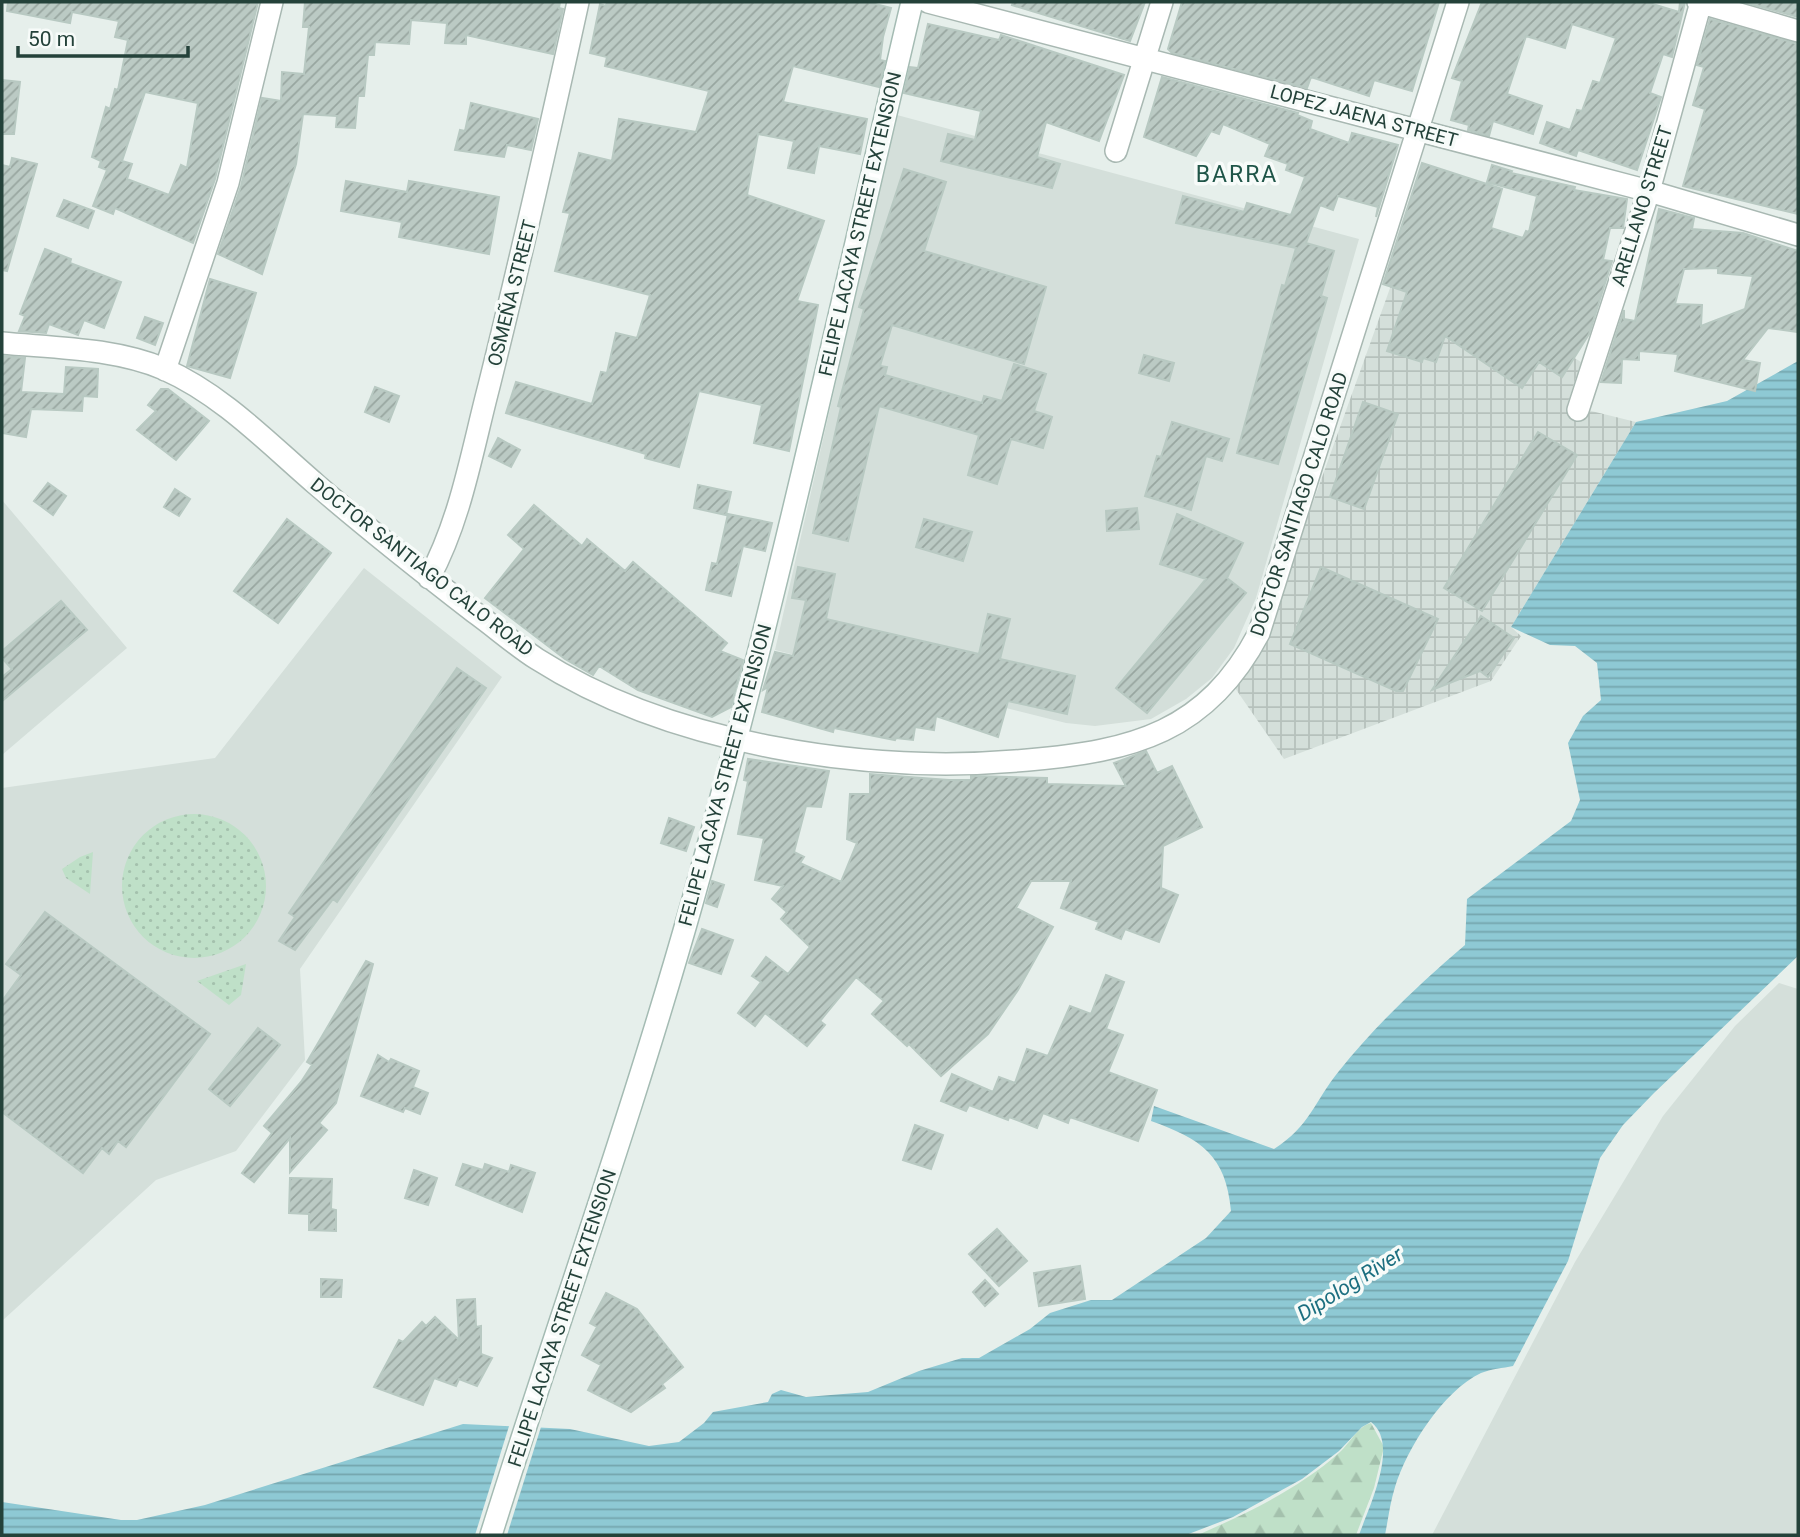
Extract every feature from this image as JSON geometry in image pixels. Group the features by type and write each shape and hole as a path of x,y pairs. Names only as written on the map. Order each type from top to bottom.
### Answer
{"street":[{"path":"165,370 228,183 272,2"},
{"name":"OSMEÑA STREET","path":"429,578 451,534 517,277 578,2"},
{"name":"FELIPE LACAYA STREET EXTENSION","path":"491,1535 642,1070 737,740 799,493 912,2"},
{"name":"LOPEZ JAENA STREET","path":"928,2 1649,191 1798,235"},
{"path":"1116,151 1162,2"},
{"name":"DOCTOR SANTIAGO CALO ROAD","path":"2,343 116,355 165,370 232,411 429,578 536,658 580,683 663,718 737,740 856,759 933,766 1057,758 1128,743 1161,732 1206,705 1228,684 1259,633 1458,2"},
{"path":"1700,2 1798,31"},
{"name":"ARELLANO STREET","path":"1578,410 1649,191 1700,2"}],"shaded area":[{"path":"897,115 1359,239 1256,598 1234,648 1212,678 1186,699 1151,719 1095,726 1066,723 775,650"},
{"path":"1403,252 1581,362 1567,405 1636,422 1511,627 1521,636 1491,681 1284,759 1235,688 1252,665 1266,633"},
{"path":"2,500 127,648 2,755"},
{"path":"364,568 502,677 300,969 305,1060 236,1151 156,1180 2,1321 2,788 215,758"},
{"path":"1779,983 1798,989 1798,1535 1432,1535 1575,1262 1663,1116 1735,1026"}],"green space":[{"path":"194,814 221,820 245,835 260,859 266,886 260,913 245,937 221,952 194,958 167,952 143,937 128,913 122,886 128,859 143,835 167,820"},
{"path":"93,852 90,894 66,878 62,869"},
{"path":"246,964 241,995 229,1005 197,981"},
{"path":"1371,1423 1384,1447 1374,1488 1356,1535 1198,1535 1290,1489 1340,1452 1354,1435"}],"water":[{"name":"Dipolog River","path":"1798,361 1798,956 1623,1125 1600,1158 1568,1261 1513,1366 1481,1373 1467,1381 1428,1422 1408,1455 1395,1487 1385,1535 1359,1535 1375,1493 1383,1460 1383,1445 1379,1432 1371,1422 1302,1479 1233,1517 1186,1535 2,1535 2,1502 121,1520 137,1520 205,1505 463,1424 570,1429 649,1446 679,1442 704,1423 713,1412 768,1402 772,1394 781,1390 806,1397 868,1392 919,1371 962,1358 979,1358 1030,1329 1050,1313 1091,1300 1112,1300 1206,1238 1231,1211 1228,1192 1217,1163 1197,1143 1151,1121 1154,1106 1274,1149 1304,1122 1339,1071 1368,1037 1415,989 1465,945 1467,899 1571,821 1580,800 1568,743 1583,716 1601,700 1597,663 1575,646 1550,645 1511,627 1636,422 1727,401"}],"pier":[{"path":"510,1423 541,1427 507,1535 475,1535"}],"building":[{"path":"8,2 258,2 215,179 193,243 115,208 113,214 93,206 107,170 99,167 101,161 92,157 106,107 110,109 115,89 118,90 128,40 115,37 119,21 72,12 70,23 7,11","holes":["145,92 198,103 187,168 181,165 169,195 127,179 132,164 122,161"]},
{"path":"305,2 560,2 559,8 563,9 553,54 466,35 466,44 445,43 447,23 411,20 409,44 375,42 374,55 368,55 364,96 358,96 355,128 336,127 337,116 303,114 296,164 262,274 218,254 241,186 262,98 281,101 282,72 304,74 309,27 303,27"},
{"path":"607,2 867,2 891,8 883,37 880,60 885,61 879,87 793,66 783,102 867,119 860,154 819,146 814,173 788,168 794,141 758,134 747,195 824,221 797,301 818,305 789,451 754,443 762,405 699,391 679,467 645,458 646,454 506,413 516,382 592,404 601,372 607,373 616,333 637,338 650,295 555,271 570,213 563,212 579,153 612,161 619,119 696,132 709,91 605,66 607,57 590,53 600,4 606,6"},
{"path":"1013,2 1145,2 1130,41 1012,5"},
{"path":"1182,2 1439,2 1412,91 1374,80 1369,96 1311,77 1307,88 1172,53 1168,49"},
{"path":"1482,2 1646,2 1679,12 1680,2 1685,2 1672,57 1663,54 1650,93 1661,97 1637,170 1578,150 1576,156 1540,143 1547,122 1570,130 1577,110 1582,111 1593,81 1600,83 1616,38 1572,24 1565,48 1526,36 1507,94 1542,106 1533,134 1493,121 1489,136 1468,130 1469,125 1451,120 1462,81 1452,78"},
{"path":"1744,2 1798,2 1798,17"},
{"path":"1710,19 1798,44 1798,214 1683,186 1705,109 1693,105 1704,67 1697,65"},
{"path":"928,24 999,40 1001,35 1124,75 1099,141 1046,122 1037,157 1060,164 1052,188 941,161 948,134 975,140 981,111 904,93 910,67 918,68"},
{"path":"1162,77 1298,113 1297,115 1312,121 1310,129 1349,143 1352,133 1398,145 1376,217 1378,207 1338,196 1333,210 1320,205 1306,243 1334,251 1321,296 1327,298 1278,464 1237,453 1282,285 1285,286 1296,248 1176,223 1183,196 1244,212 1247,203 1291,215 1305,177 1286,170 1288,164 1265,156 1270,144 1223,124 1219,134 1211,131 1196,156 1144,137"},
{"path":"2,80 20,82 14,134 2,134"},
{"path":"471,103 538,119 531,150 507,145 504,157 455,150 460,130 465,131"},
{"path":"12,158 37,164 7,271 2,270 2,165 10,167"},
{"path":"1422,163 1502,189 1491,228 1523,238 1526,231 1529,232 1537,196 1487,182 1492,165 1512,171 1511,173 1575,187 1574,190 1627,199 1623,228 1610,228 1603,260 1612,261 1589,334 1562,377 1539,362 1522,388 1445,336 1436,362 1423,358 1422,362 1387,351 1407,292 1383,284"},
{"path":"904,169 946,182 924,251 1046,287 1024,364 892,325 880,366 887,367 885,375 982,403 984,396 1002,401 1014,364 1046,374 1034,411 1052,417 1043,448 1011,439 997,484 968,475 979,435 879,406 848,541 813,533 841,407 838,406 864,309 859,307"},
{"path":"346,181 407,192 409,181 499,197 489,254 399,237 402,222 341,211"},
{"path":"64,200 94,211 88,228 57,216"},
{"path":"1659,209 1694,218 1692,229 1743,233 1798,251 1798,332 1768,328 1743,360 1760,363 1755,391 1675,371 1678,354 1639,351 1639,360 1622,359 1621,383 1601,382 1624,310 1624,319 1635,321","holes":["1718,268 1718,273 1753,276 1745,309 1701,326 1702,305 1675,304 1684,269"]},
{"path":"45,249 71,259 70,263 121,282 104,328 84,320 78,335 49,324 46,333 19,331 25,316 20,314"},
{"path":"210,279 256,293 230,378 187,366"},
{"path":"145,317 163,323 155,345 137,338"},
{"path":"1144,355 1174,363 1169,381 1139,373"},
{"path":"2,356 25,358 21,392 64,394 66,367 98,369 97,397 83,396 82,411 31,409 26,437 2,433"},
{"path":"375,387 399,396 389,422 365,412"},
{"path":"161,389 168,389 209,421 176,460 137,430 156,411 148,405"},
{"path":"1363,402 1398,414 1364,509 1330,497"},
{"path":"1172,422 1229,439 1222,461 1206,456 1191,510 1145,496 1157,456 1161,457"},
{"path":"1538,432 1577,455 1482,611 1444,588"},
{"path":"498,438 520,450 511,467 489,456"},
{"path":"48,483 66,496 53,515 34,501"},
{"path":"698,485 731,492 726,515 694,508"},
{"path":"175,489 190,499 179,516 164,507"},
{"path":"534,505 582,546 587,539 625,571 633,562 727,643 720,651 743,660 731,707 712,717 638,690 599,666 593,675 565,659 485,598 524,549 508,535"},
{"path":"1137,508 1139,529 1107,531 1106,511"},
{"path":"728,514 772,523 765,551 743,546 731,596 706,590 712,563 717,564"},
{"path":"1177,514 1243,543 1227,578 1246,593 1147,713 1116,688 1206,579 1160,564"},
{"path":"287,519 331,553 278,623 234,591"},
{"path":"924,519 972,532 963,561 916,547"},
{"path":"798,567 835,574 826,619 979,654 988,614 1010,619 1000,659 1075,676 1067,714 1008,701 998,737 936,716 934,730 915,727 913,740 895,740 834,728 833,732 762,712 768,687 763,690 775,652 793,656 806,600 792,598"},
{"path":"1321,567 1438,619 1403,691 1396,691 1290,644"},
{"path":"61,601 87,630 2,701 2,677 12,669 2,658 2,651"},
{"path":"1481,616 1514,638 1488,677 1480,671 1432,690"},
{"path":"457,668 486,688 337,902 333,899 295,950 279,941 295,917 289,913"},
{"path":"1146,751 1157,773 1172,766 1202,827 1163,846 1161,888 1178,895 1159,942 1125,929 1121,939 1096,929 1099,922 1061,908 1071,881 1031,881 1016,908 1053,927 1018,990 988,1034 941,1076 909,1044 907,1046 872,1014 884,1001 856,977 820,1021 825,1025 807,1046 765,1013 755,1026 738,1013 761,982 752,976 766,957 788,974 810,947 781,919 787,912 772,899 783,886 755,880 764,838 738,834 748,781 744,780 748,759 829,771 821,807 806,806 794,852 804,857 800,863 841,882 857,843 847,839 850,794 870,794 870,774 949,780 971,780 971,776 1047,778 1047,784 1126,786 1114,763"},
{"path":"669,818 694,827 686,851 661,843"},
{"path":"712,881 724,885 717,907 706,903"},
{"path":"45,912 210,1034 126,1147 118,1141 109,1154 102,1148 83,1173 2,1112 2,1001 21,975 6,964"},
{"path":"702,929 733,940 721,974 689,963"},
{"path":"366,961 373,964 336,1103 319,1123 327,1130 290,1172 290,1138 254,1182 242,1173 272,1133 264,1126 312,1065 307,1062"},
{"path":"1106,975 1124,982 1106,1029 1123,1035 1108,1072 1157,1090 1138,1141 1070,1117 1068,1123 1043,1113 1037,1128 969,1105 966,1111 941,1101 952,1074 993,1092 999,1077 1015,1083 1027,1049 1048,1056 1070,1006 1091,1014"},
{"path":"258,1028 280,1045 230,1106 209,1089"},
{"path":"378,1055 389,1062 391,1059 419,1071 413,1087 428,1093 420,1114 405,1108 403,1112 361,1096"},
{"path":"915,1125 943,1135 931,1169 903,1160"},
{"path":"463,1164 483,1170 485,1164 509,1172 511,1165 535,1173 522,1212 456,1185"},
{"path":"414,1170 437,1178 428,1205 405,1198"},
{"path":"290,1178 332,1179 331,1209 336,1210 336,1231 309,1230 309,1214 289,1213"},
{"path":"997,1229 1027,1261 999,1286 969,1254"},
{"path":"1080,1266 1085,1299 1039,1306 1034,1273"},
{"path":"321,1279 342,1280 341,1297 321,1297"},
{"path":"985,1280 998,1294 985,1306 973,1292"},
{"path":"606,1293 637,1309 683,1367 662,1384 665,1388 631,1412 588,1390 601,1365 582,1355 597,1327 590,1323"},
{"path":"475,1299 476,1327 481,1326 481,1354 492,1358 477,1386 459,1379 456,1386 434,1378 423,1405 374,1387 399,1340 403,1342 422,1322 426,1326 435,1317 459,1340 457,1300"}],"district":[{"name":"BARRA","path":"1237,174"}]}
